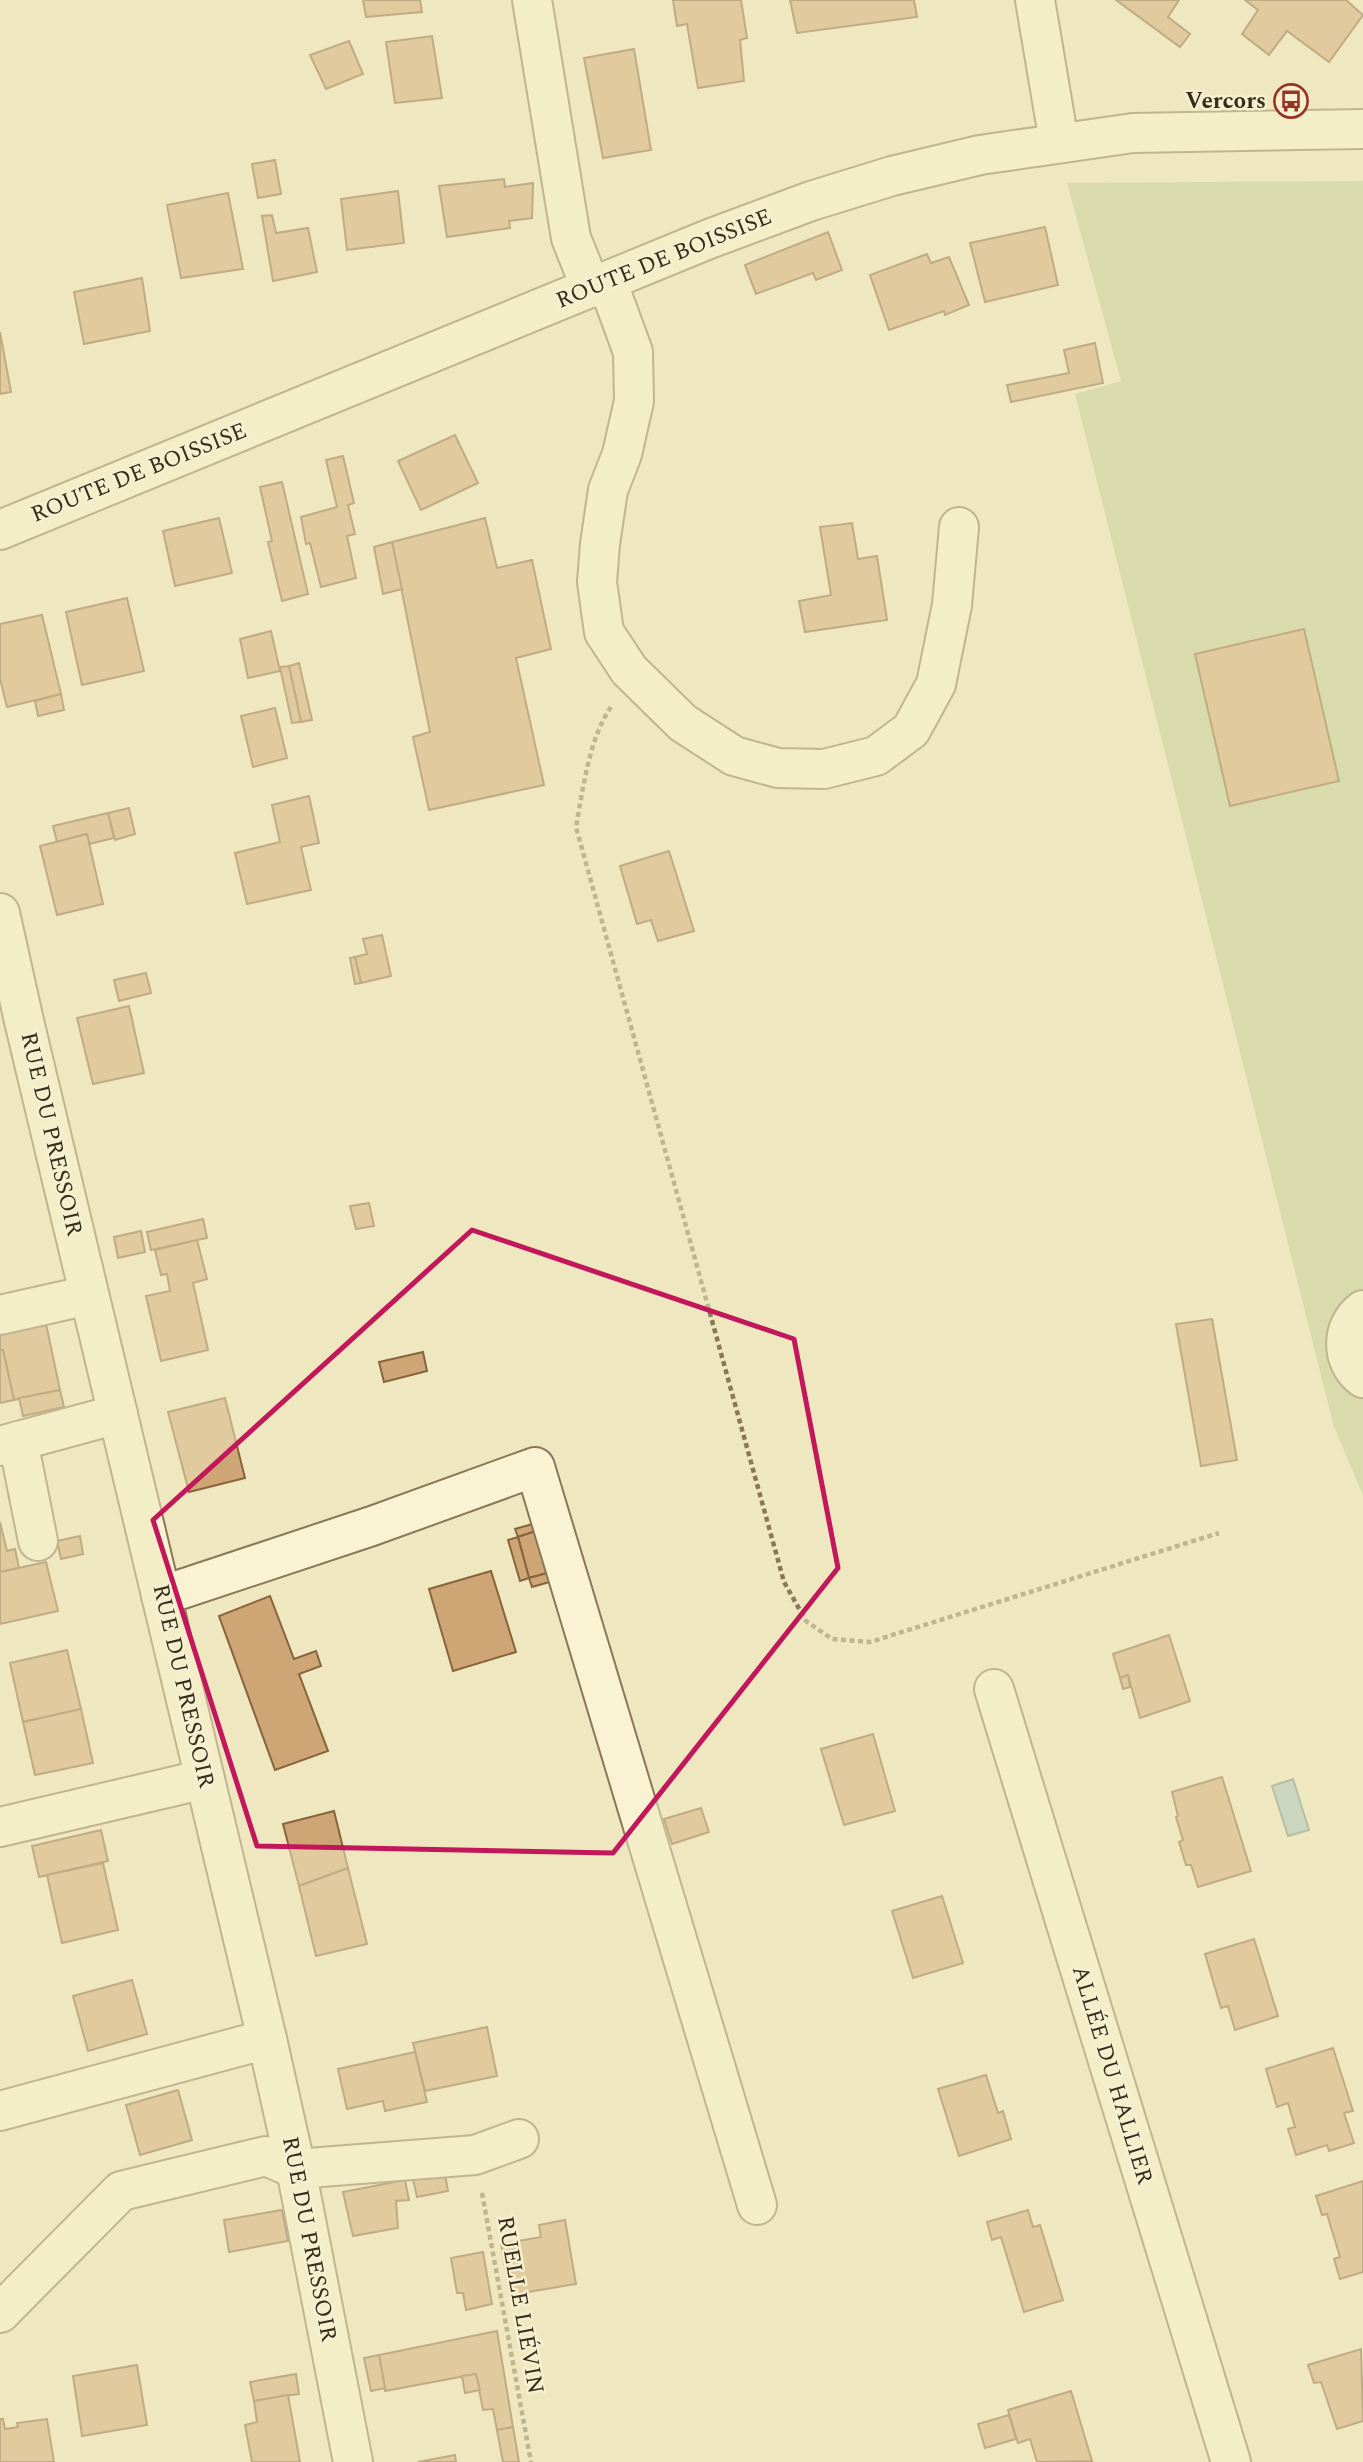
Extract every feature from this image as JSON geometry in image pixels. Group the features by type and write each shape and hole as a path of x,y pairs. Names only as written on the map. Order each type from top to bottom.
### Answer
{"street":[{"path":"532,0 571,238 599,284 633,352 634,401 622,454 608,490 597,582 604,632 634,675 682,723 734,756 778,768 824,769 876,756 911,730 936,684 952,605 959,527"},
{"path":"1035,0 1059,142"},
{"name":"ROUTE DE BOISSISE","path":"0,530 599,284 747,225 869,183 980,155 1133,133 1363,129"},
{"name":"RUE DU PRESSOIR","path":"0,913 12,1024 89,1295 267,2039 296,2169 353,2462"},
{"path":"6,1309 89,1295"},
{"path":"1363,1310 1357,1314 1346,1339 1346,1352 1351,1364 1363,1378"},
{"path":"38,1541 9,1444 118,1414"},
{"path":"161,1596 535,1467 757,2205"},
{"name":"ALLÉE DU HALLIER","path":"994,1689 1231,2462"},
{"path":"0,1827 205,1779"},
{"path":"0,2111 267,2039"},
{"path":"0,2313 121,2191 266,2156 296,2169 475,2155 519,2139"}],"path":[{"path":"634,675 606,715 587,769 576,827 784,1582 806,1621 832,1639 870,1642 1219,1533"},
{"name":"RUELLE LIÉVIN","path":"475,2155 531,2462"}],"highlighted area":[{"path":"472,1230 794,1339 838,1568 613,1853 257,1846 153,1520"}],"green space":[{"path":"1363,181 1363,1495 1334,1427 1075,394 1121,381 1067,183"}],"water":[{"path":"1293,1779 1309,1830 1288,1836 1272,1786"}],"building":[{"path":"363,0 420,0 422,12 366,17"},
{"path":"673,0 741,0 747,38 740,40 744,81 698,88 687,24 677,26"},
{"path":"790,0 914,0 917,17 797,33"},
{"path":"1116,0 1179,0 1168,17 1190,34 1180,47"},
{"path":"1245,0 1346,0 1363,15 1329,62 1287,31 1269,55 1242,34 1258,10"},
{"path":"432,36 442,98 395,103 386,42"},
{"path":"349,41 363,74 326,89 310,55"},
{"path":"634,49 651,150 603,158 584,58"},
{"path":"275,160 281,194 258,198 252,164"},
{"path":"504,179 505,187 533,183 532,218 509,221 510,228 447,237 439,186"},
{"path":"398,191 404,243 347,250 341,199"},
{"path":"228,193 243,269 181,278 167,205"},
{"path":"272,215 276,233 308,228 317,272 273,281 262,216"},
{"path":"1045,227 1058,285 985,302 970,243"},
{"path":"828,232 842,270 816,280 813,273 756,294 745,265"},
{"path":"927,254 931,263 949,257 969,305 945,315 944,311 889,330 870,275"},
{"path":"142,278 150,331 84,344 74,292"},
{"path":"0,332 11,392 0,394"},
{"path":"1095,343 1103,383 1011,402 1007,385 1069,373 1064,350"},
{"path":"455,435 478,483 421,510 398,461"},
{"path":"343,456 354,503 348,505 355,534 347,536 356,578 321,587 310,543 306,544 301,517 337,507 326,460"},
{"path":"282,482 308,594 282,601 268,542 272,541 260,487"},
{"path":"219,518 232,573 175,586 163,531"},
{"path":"485,518 497,568 532,560 551,649 516,658 544,785 429,810 413,737 430,732 392,542"},
{"path":"852,523 858,559 877,556 887,620 805,632 799,601 831,595 820,527"},
{"path":"392,542 402,589 383,594 374,547"},
{"path":"127,598 144,671 82,685 66,612"},
{"path":"42,615 61,694 7,707 0,679 0,624"},
{"path":"1304,629 1339,781 1230,806 1195,654"},
{"path":"271,631 280,671 248,678 240,639"},
{"path":"299,663 312,720 301,722 289,666"},
{"path":"289,666 301,722 292,723 280,667"},
{"path":"61,694 64,710 38,716 35,701"},
{"path":"275,708 287,758 253,767 241,716"},
{"path":"309,796 319,843 301,847 311,890 247,904 235,853 280,842 272,805"},
{"path":"129,808 135,834 115,840 108,813"},
{"path":"108,813 114,838 89,844 87,834 57,842 53,826"},
{"path":"87,834 103,904 57,915 40,846"},
{"path":"669,851 694,931 658,941 651,920 637,924 620,866"},
{"path":"382,935 391,976 361,983 355,957 367,954 363,939"},
{"path":"355,957 361,983 355,984 350,958"},
{"path":"146,973 151,993 119,1001 114,980"},
{"path":"129,1006 144,1073 93,1084 77,1018"},
{"path":"369,1203 374,1226 356,1229 350,1206"},
{"path":"203,1219 207,1238 151,1250 147,1232"},
{"path":"141,1231 145,1252 118,1258 114,1237"},
{"path":"197,1240 207,1279 193,1283 208,1350 161,1361 146,1296 170,1291 167,1274 161,1275 155,1250"},
{"path":"45,1319 60,1390 14,1400 3,1350 0,1350 0,1329"},
{"path":"1212,1319 1237,1460 1201,1466 1176,1324"},
{"path":"0,1350 3,1350 14,1400 0,1403"},
{"path":"423,1352 427,1371 384,1382 379,1362"},
{"path":"60,1390 64,1407 23,1416 19,1398"},
{"path":"225,1398 245,1478 189,1492 168,1412"},
{"path":"0,1522 7,1551 15,1549 19,1568 0,1572"},
{"path":"536,1523 539,1530 518,1537 515,1529"},
{"path":"539,1530 551,1572 529,1578 518,1537"},
{"path":"80,1536 83,1554 61,1559 57,1541"},
{"path":"518,1537 529,1578 520,1581 508,1540"},
{"path":"46,1562 58,1611 0,1624 0,1572"},
{"path":"491,1571 516,1652 453,1671 429,1589"},
{"path":"551,1572 553,1581 532,1587 529,1578"},
{"path":"270,1596 294,1659 316,1651 321,1666 299,1674 328,1751 275,1770 219,1616"},
{"path":"1169,1635 1190,1701 1140,1718 1128,1675 1120,1678 1113,1654"},
{"path":"67,1650 81,1709 23,1722 10,1663"},
{"path":"1128,1675 1130,1687 1123,1689 1120,1678"},
{"path":"81,1709 93,1763 35,1775 23,1722"},
{"path":"873,1734 895,1811 844,1825 821,1749"},
{"path":"1222,1777 1251,1871 1198,1887 1191,1865 1186,1865 1179,1842 1183,1840 1172,1792"},
{"path":"701,1808 709,1832 672,1844 664,1819"},
{"path":"334,1811 348,1868 299,1886 283,1824"},
{"path":"101,1830 108,1861 39,1877 32,1846"},
{"path":"103,1863 118,1930 62,1943 47,1875"},
{"path":"348,1868 367,1944 316,1956 299,1886"},
{"path":"942,1896 963,1963 913,1978 892,1911"},
{"path":"1254,1939 1278,2016 1235,2030 1228,2006 1221,2008 1205,1954"},
{"path":"132,1980 147,2034 88,2051 73,1996"},
{"path":"487,2027 497,2076 425,2091 413,2043"},
{"path":"1333,2048 1353,2111 1344,2113 1354,2143 1329,2151 1327,2145 1296,2155 1288,2129 1295,2127 1288,2103 1277,2107 1266,2069"},
{"path":"415,2052 427,2102 385,2111 383,2101 347,2109 338,2069"},
{"path":"986,2075 998,2113 1003,2111 1011,2139 959,2156 938,2089"},
{"path":"178,2090 192,2140 140,2155 126,2105"},
{"path":"444,2169 448,2191 417,2197 412,2175"},
{"path":"405,2180 409,2200 396,2201 398,2228 353,2236 343,2192"},
{"path":"1363,2181 1363,2272 1340,2279 1334,2259 1340,2257 1327,2214 1322,2215 1316,2196"},
{"path":"282,2210 288,2241 229,2252 224,2220"},
{"path":"1028,2210 1033,2227 1040,2225 1063,2300 1024,2312 1001,2237 992,2240 987,2222"},
{"path":"565,2220 576,2284 510,2295 501,2244 541,2237 539,2225"},
{"path":"483,2252 492,2304 466,2310 463,2293 457,2293 451,2258"},
{"path":"497,2331 513,2427 497,2430 493,2409 483,2410 476,2374 385,2391 379,2355"},
{"path":"1361,2349 1363,2421 1337,2429 1321,2382 1314,2383 1308,2365"},
{"path":"379,2355 385,2388 371,2391 364,2358"},
{"path":"137,2365 147,2425 82,2436 73,2376"},
{"path":"296,2374 299,2394 254,2401 250,2382"},
{"path":"476,2374 480,2390 465,2393 462,2376"},
{"path":"1071,2391 1092,2461 1037,2462 1030,2439 1018,2443 1008,2410"},
{"path":"288,2395 300,2462 252,2462 245,2425 257,2422 254,2401"},
{"path":"1009,2415 1016,2439 985,2448 978,2424"},
{"path":"0,2419 3,2419 5,2429 18,2427 17,2423 47,2419 54,2462 0,2462"},
{"path":"513,2427 519,2462 503,2462 497,2430"},
{"path":"455,2455 456,2462 418,2462"}],"place":[{"name":"Vercors","path":"1291,101"}]}
